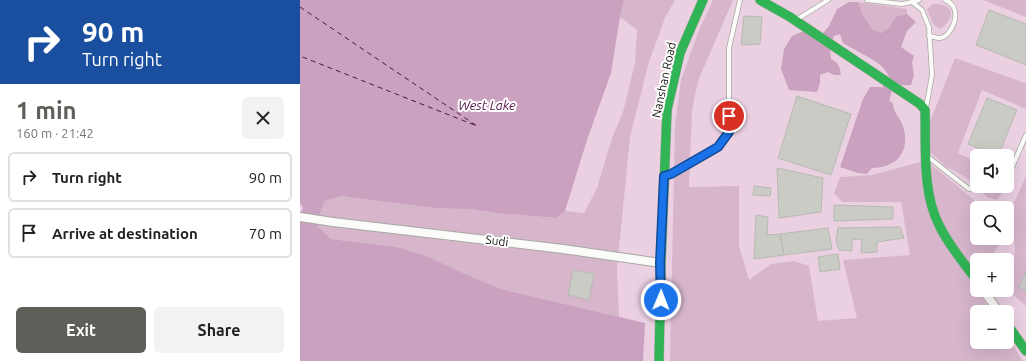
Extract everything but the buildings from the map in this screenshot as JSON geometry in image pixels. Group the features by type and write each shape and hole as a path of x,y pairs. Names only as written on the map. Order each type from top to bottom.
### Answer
{"street":[{"name":"Nanshan Road","path":"659,361 661,285 660,263 667,110 680,53 703,0"},
{"path":"760,0 795,20 920,104 925,110 926,176 936,218 947,238 970,271"},
{"name":"Sudi","path":"300,216 333,222 563,249 660,263"},
{"path":"1014,334 1026,351"}],"lane":[{"path":"664,176 671,174 718,147 729,132 729,48 740,0"},
{"path":"795,20 828,0"},
{"path":"867,0 902,4 920,0"},
{"path":"929,36 939,38 946,35 956,15 954,7 949,2 944,0"},
{"path":"912,2 922,10 929,28 932,75 925,110"},
{"path":"1014,163 1026,135"},
{"path":"926,156 970,189"}],"shaded area":[{"path":"300,0 1026,0 1026,361 300,361"},
{"path":"624,0 675,0 665,18 649,62 630,137 617,269 619,317 501,289 427,256 397,247 331,239 318,228 320,211 325,201 341,196 555,218 565,211 584,213 597,188 612,138 623,112 635,63 637,30 620,17"},
{"path":"713,0 733,0 698,81 692,111 689,187 739,186 739,246 749,280 771,264 794,261 809,266 818,321 857,318 843,260 910,255 901,202 842,202 834,193 840,177 872,175 924,161 937,169 975,201 970,201 970,245 998,245 994,253 970,253 970,268 963,269 970,280 970,297 981,297 986,305 970,305 970,349 1014,349 1014,347 1023,361 670,361 675,125 681,80 699,30"},
{"path":"983,0 1026,0 1026,17"},
{"path":"858,2 907,9 907,14 896,16 889,28 881,33 872,29 862,13"},
{"path":"933,4 948,7 951,13 949,21 940,29 933,24 927,9"},
{"path":"955,58 1025,83 1026,82 1026,109 982,90 958,153 970,159 970,182 965,177 945,166 929,151 926,132"},
{"path":"1026,176 1026,306 1014,295 1014,203"},
{"path":"983,193 1002,193 997,200 987,197"}],"water":[{"name":"West Lake","path":"300,0 624,0 611,73 587,140 565,211 556,218 496,213 471,209 437,208 341,196 325,201 320,212 318,227 331,239 397,247 427,256 501,289 645,323 643,361 300,361 300,214 303,208 300,203"},
{"path":"849,2 858,2 862,13 872,29 881,33 889,28 896,16 907,14 916,22 907,31 901,47 914,56 912,62 914,75 911,85 903,85 894,82 879,64 843,43 840,34 834,36 830,47 831,59 839,66 841,75 834,75 828,72 820,75 820,83 817,92 789,90 781,69 784,49 792,36 806,30 818,37 829,26 837,9"},
{"path":"870,87 881,87 885,98 893,103 894,110 902,123 905,143 904,149 897,160 886,166 872,168 867,174 858,173 840,167 863,99"}],"waterway":[{"path":"885,98 891,81"}],"ferry route":[{"path":"300,7 477,126 300,56"}],"traffic: fast":[{"path":"659,361 667,110 680,53 703,0"},
{"path":"760,0 790,17 920,104 925,110 925,154 927,184 930,198 939,225 947,240 970,272"},
{"path":"1014,334 1026,351"}],"route":[{"path":"661,300 660,263 664,176 690,164 718,147 729,132 729,116"}]}
